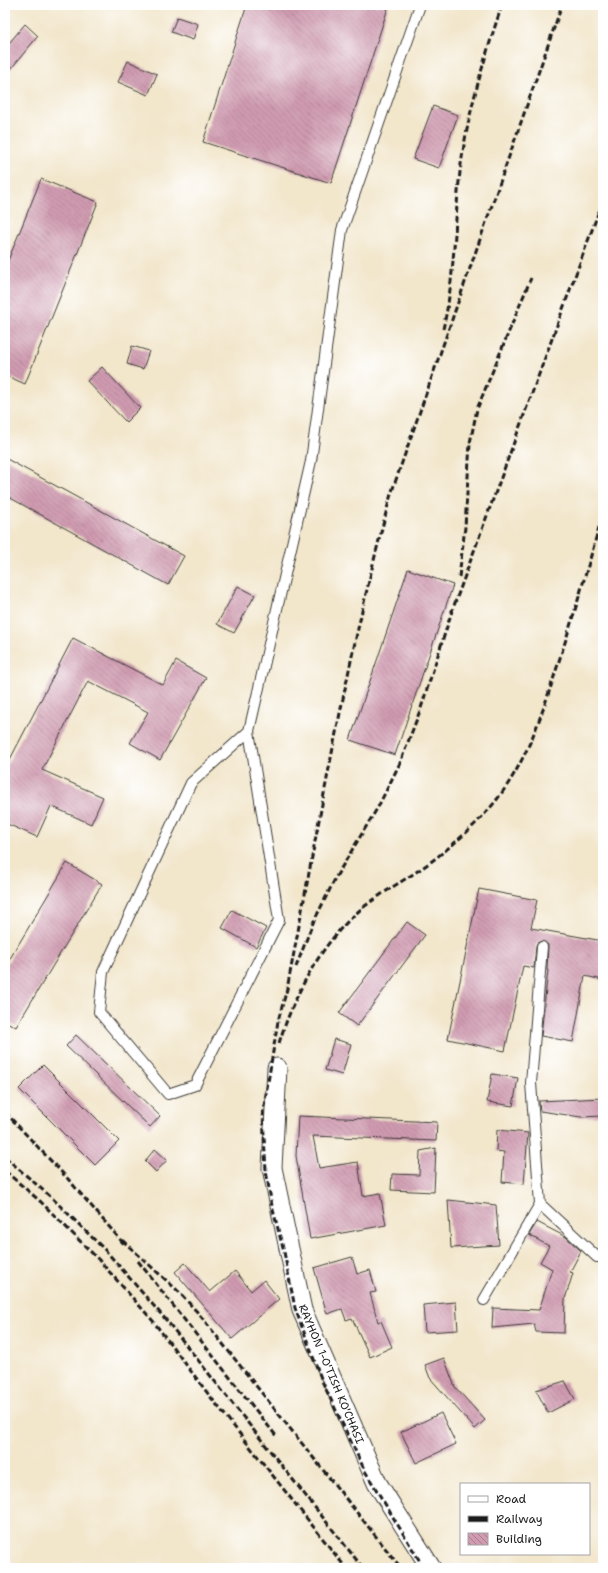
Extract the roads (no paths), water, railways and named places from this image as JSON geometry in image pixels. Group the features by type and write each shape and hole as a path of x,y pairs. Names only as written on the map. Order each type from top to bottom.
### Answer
{"street":[{"name":"RAYHON 1-O'TISH KO'CHASI","path":"277,1068 272,1168 302,1310 378,1483 431,1568"}],"lane":[{"path":"249,731 191,783 103,972 99,1012 168,1094 195,1085 279,920 249,731 311,461 342,230 420,5"},
{"path":"484,1300 540,1204 531,1083 542,947"},
{"path":"540,1204 597,1257 603,1257"}],"railway":[{"path":"443,329 450,290 460,172 467,129 477,87 502,5"},
{"path":"424,1568 365,1471 322,1381 295,1308 284,1252 272,1206 266,1171 263,1112 278,1021 287,989 347,678 375,555 391,494 562,5"},
{"path":"296,967 312,925 337,875 378,807 400,763 421,708 452,611 603,200"},
{"path":"459,577 465,527 470,443 477,409 531,278"},
{"path":"279,1043 292,1007 310,971 321,954 346,923 368,903 432,861 451,846 478,821 494,803 511,779 528,747 548,696 603,513"},
{"path":"5,1112 68,1179 124,1244"},
{"path":"5,1157 52,1198 106,1251 167,1321 363,1568"},
{"path":"5,1171 41,1202 98,1259 153,1321 209,1395 346,1568"},
{"path":"122,1240 178,1291 199,1314 401,1568"},
{"path":"138,1261 277,1437"}]}
